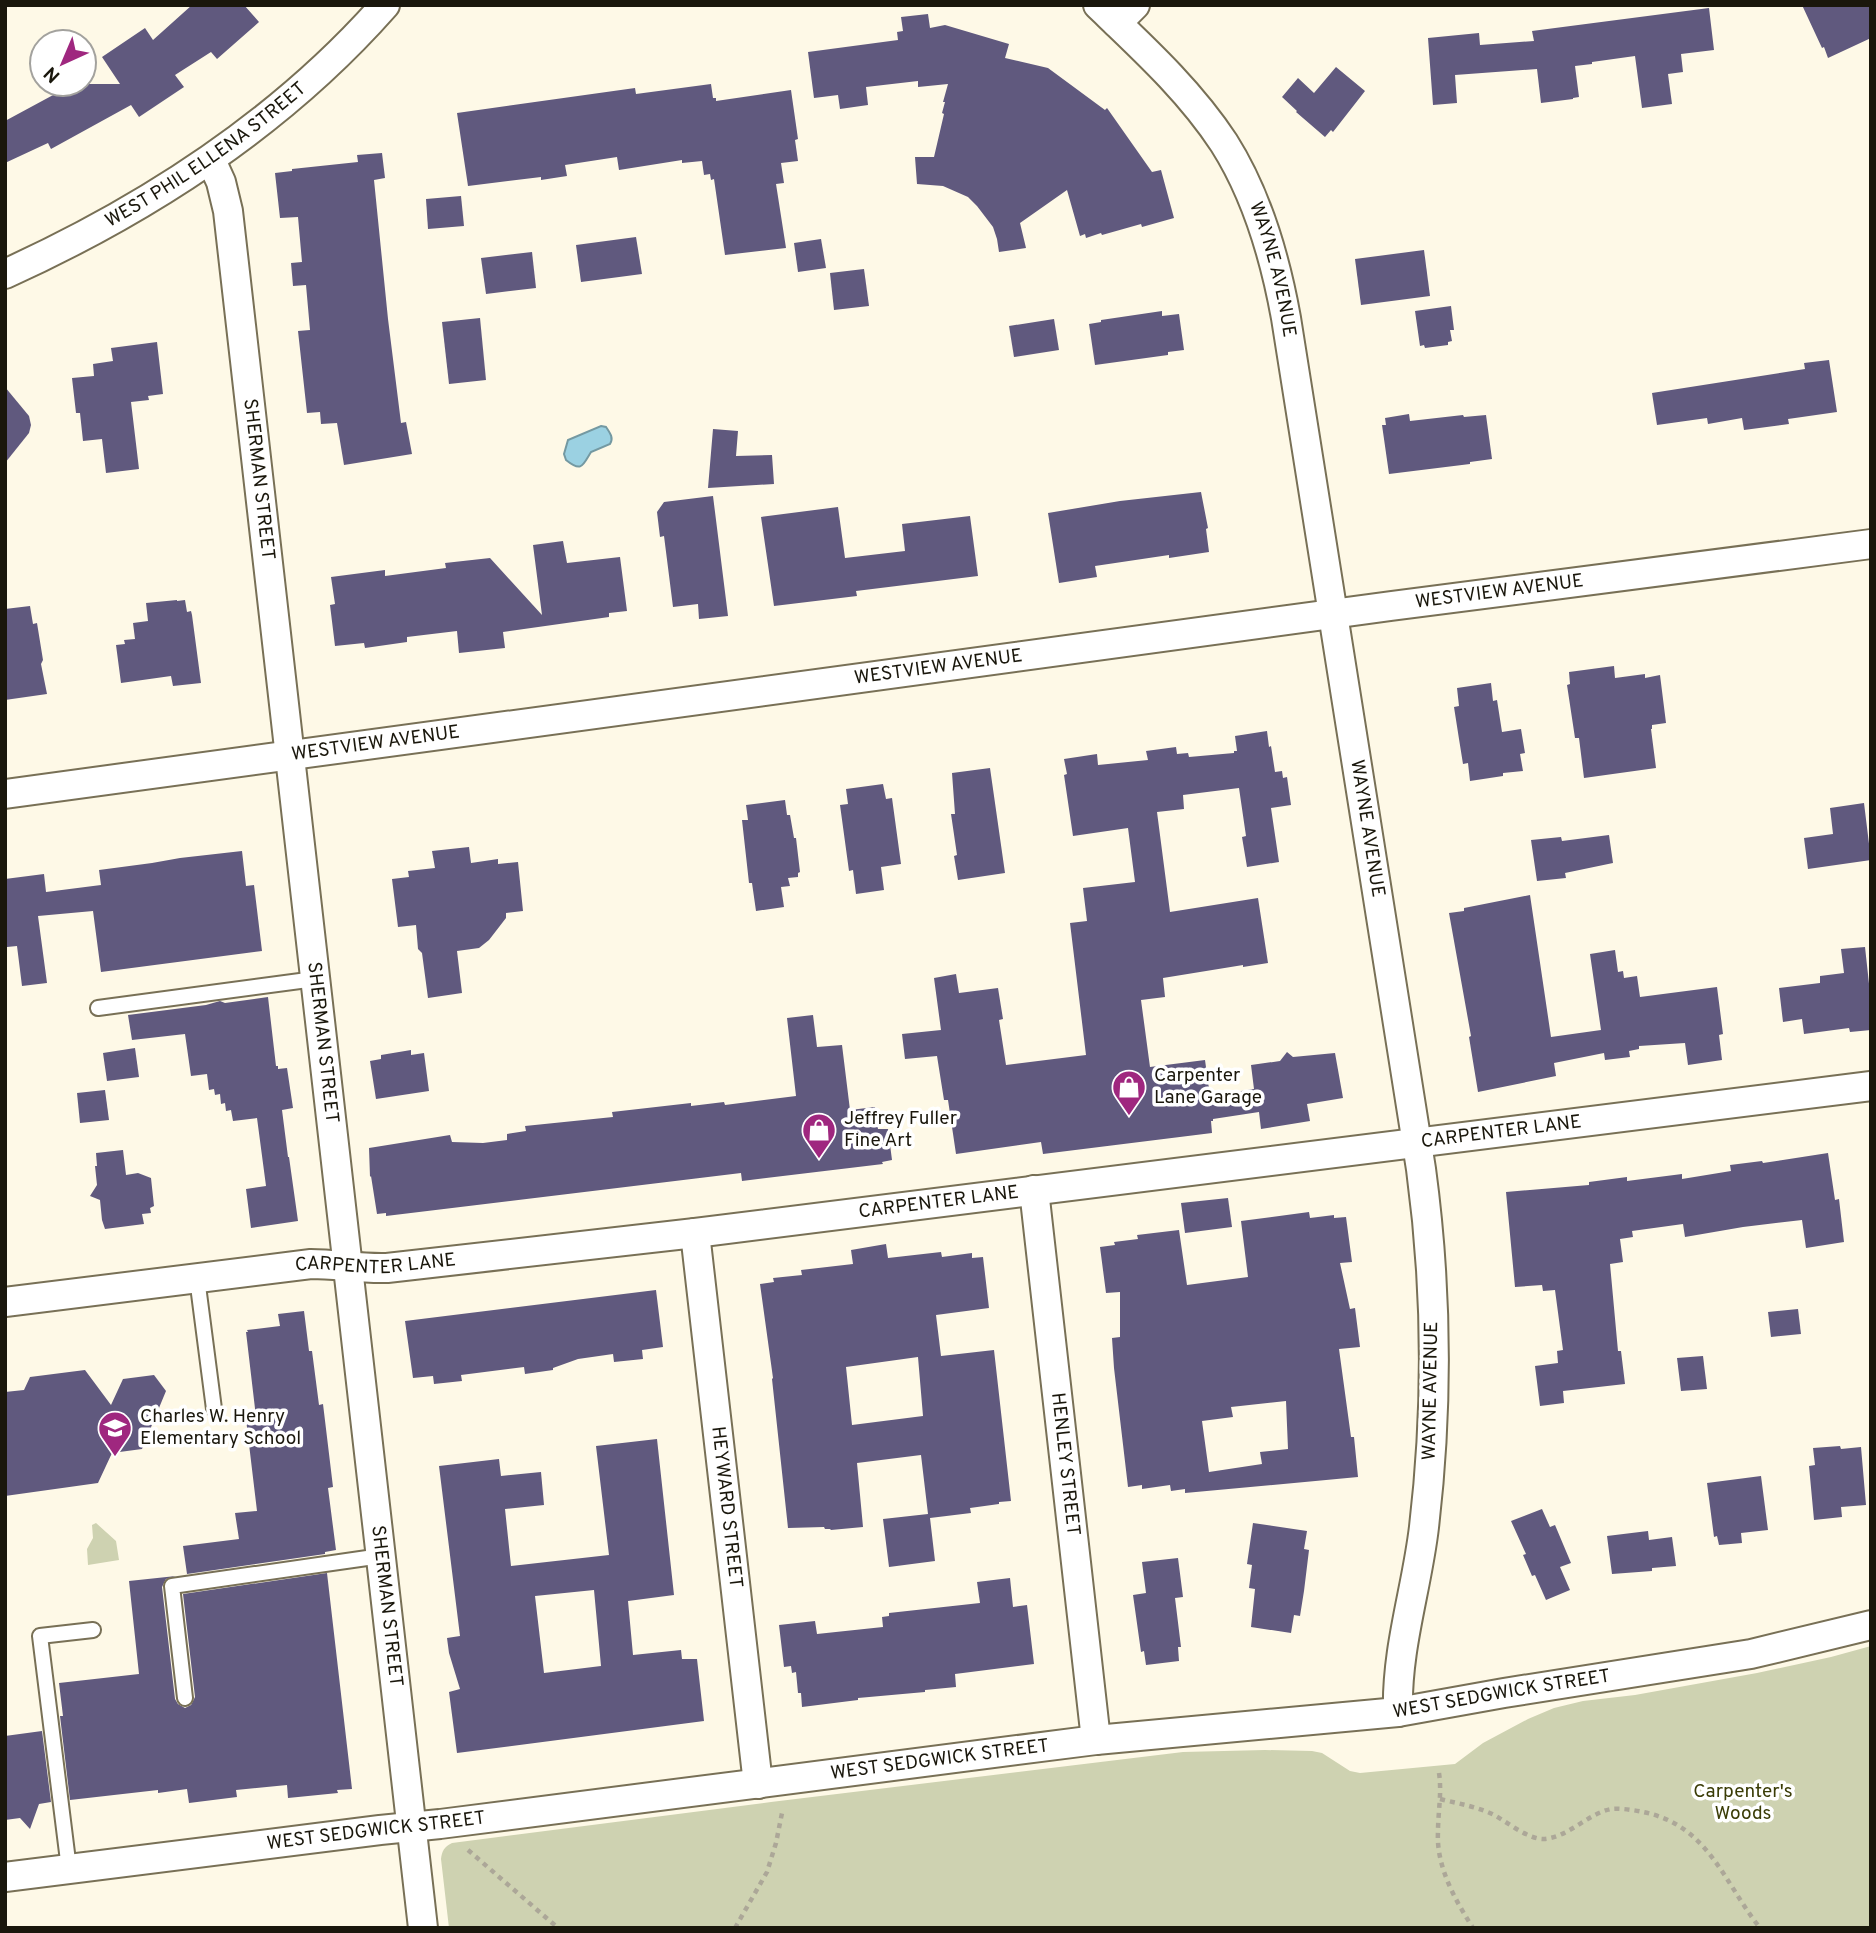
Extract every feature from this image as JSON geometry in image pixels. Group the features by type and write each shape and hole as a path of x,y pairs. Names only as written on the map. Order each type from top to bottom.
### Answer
{"street":[{"name":"WEST PHIL ELLENA STREET","path":"5,274 112,221 211,160 291,97 329,63 385,5"},
{"name":"WAYNE AVENUE","path":"1117,11 1189,97 1224,144 1248,188 1264,230 1277,272 1286,318 1426,1201 1433,1400 1430,1471 1424,1529 1399,1672 1398,1712"},
{"name":"SHERMAN STREET","path":"211,160 221,182 228,211 423,1928"},
{"name":"WESTVIEW AVENUE","path":"5,794 1871,544"},
{"name":"CARPENTER LANE","path":"5,1302 310,1264 387,1268 695,1233 1871,1086"},
{"name":"HENLEY STREET","path":"1034,1190 1096,1740"},
{"name":"HEYWARD STREET","path":"695,1233 758,1784"},
{"name":"WEST SEDGWICK STREET","path":"5,1877 1096,1740 1398,1712 1738,1656 1871,1625"}],"lane":[{"path":"98,1008 315,979"},
{"path":"197,1278 214,1409"},
{"path":"185,1698 173,1586 381,1556"},
{"path":"69,1869 40,1636 93,1630"}],"path":[{"path":"1439,1773 1439,1854 1456,1898 1473,1928"},
{"path":"1440,1800 1472,1806 1542,1840 1568,1832 1591,1817 1612,1809 1662,1816 1707,1849 1760,1928"},
{"path":"735,1928 767,1872 782,1813"},
{"path":"468,1850 558,1928"}],"green space":[{"path":"96,1523 116,1541 119,1560 88,1565 87,1549 93,1538 92,1525"},
{"name":"Carpenter's Woods","path":"1871,1646 1871,1928 449,1928 441,1859 444,1850 452,1843 1183,1752 1312,1751 1322,1753 1350,1771 1360,1773 1455,1764 1483,1743 1554,1708 1757,1673"}],"water":[{"path":"601,426 606,427 610,433 610,444 591,452 582,466 576,466 566,460 564,454 568,440"}],"building":[{"path":"192,5 244,5 259,22 217,59 211,52 175,75 184,87 139,117 131,105 51,149 48,143 5,163 5,121 48,98 98,98 98,84 120,84 102,57 145,28 153,40"},
{"path":"1802,5 1871,5 1871,38 1828,58"},
{"path":"1709,8 1714,50 1681,54 1683,72 1668,74 1672,104 1642,108 1635,56 1575,66 1579,97 1573,99 1541,103 1537,69 1455,75 1457,103 1433,105 1428,38 1479,33 1480,45 1534,41 1532,31"},
{"path":"928,14 930,28 945,25 1009,44 1005,58 1048,68 1105,110 1107,108 1152,172 1161,170 1174,218 1086,238 1085,234 1080,236 1067,190 1020,223 1026,248 999,252 993,227 968,197 943,186 917,184 915,157 934,157 948,84 918,87 918,81 866,87 868,105 840,109 838,95 814,98 808,52 898,40 897,32 903,31 901,17"},
{"path":"1336,67 1365,91 1333,132 1331,130 1325,137 1282,97 1298,78 1314,93"},
{"path":"711,84 716,101 791,90 798,139 795,140 798,161 781,163 784,183 776,184 786,248 725,255 714,179 711,180 710,174 704,175 702,161 682,163 682,160 619,170 617,157 565,165 567,176 468,186 457,113 635,88 636,94"},
{"path":"382,153 385,178 374,180 401,423 406,422 412,454 344,465 337,423 321,424 320,412 307,413 298,331 310,330 306,285 293,286 291,263 302,262 298,217 280,218 275,173 358,162 357,155"},
{"path":"461,196 464,226 428,229 426,199"},
{"path":"636,237 642,274 581,282 576,245"},
{"path":"821,239 826,268 798,272 794,243"},
{"path":"1424,250 1430,296 1361,305 1355,259"},
{"path":"532,252 536,288 486,294 481,258"},
{"path":"864,269 869,306 834,310 830,273"},
{"path":"1451,306 1454,330 1450,330 1452,341 1448,342 1448,345 1425,348 1424,345 1420,346 1415,311"},
{"path":"1162,311 1162,316 1179,314 1184,350 1168,352 1168,355 1095,365 1089,324"},
{"path":"480,318 486,380 449,384 442,322"},
{"path":"1054,319 1059,350 1014,357 1009,326"},
{"path":"157,342 163,394 148,396 149,400 131,402 139,469 106,473 102,439 83,441 72,378 94,376 93,364 113,361 111,348"},
{"path":"1829,360 1837,412 1788,419 1789,424 1744,430 1742,418 1708,424 1707,418 1657,425 1652,393 1805,369 1804,363"},
{"path":"5,387 29,416 31,425 29,433 5,463"},
{"path":"1409,414 1410,421 1486,415 1492,459 1389,474 1382,425 1386,425 1385,418"},
{"path":"713,429 738,431 736,456 772,455 774,484 708,488"},
{"path":"1201,492 1208,528 1209,552 1095,566 1097,577 1059,583 1048,513"},
{"path":"713,496 728,616 699,619 698,604 673,607 664,536 660,537 657,512 664,502"},
{"path":"838,507 845,558 905,551 902,524 970,516 978,576 856,591 857,596 774,606 761,517"},
{"path":"563,541 567,563 620,557 627,611 609,613 609,617 503,632 505,648 459,653 457,631 407,637 407,642 365,648 364,643 335,646 330,605 335,604 331,577 385,570 385,576 446,568 445,563 490,558 542,615 533,545"},
{"path":"185,600 187,612 191,611 201,683 173,686 171,676 121,683 116,645 125,644 124,640 135,639 133,623 148,621 146,603"},
{"path":"30,606 33,624 37,623 47,694 5,700 5,609"},
{"path":"1614,666 1615,678 1660,675 1666,723 1652,725 1651,729 1656,768 1584,778 1579,738 1575,738 1567,685 1570,684 1569,672"},
{"path":"1491,683 1493,701 1497,700 1502,732 1521,729 1525,753 1520,754 1523,771 1470,781 1468,763 1463,764 1454,707 1459,706 1457,688"},
{"path":"1267,731 1275,772 1282,771 1283,778 1287,777 1291,805 1271,808 1279,862 1247,867 1242,837 1246,836 1239,788 1183,795 1184,809 1157,812 1170,912 1258,898 1268,963 1163,978 1165,997 1141,1000 1150,1067 1205,1060 1210,1096 1254,1089 1251,1065 1280,1061 1287,1052 1293,1057 1335,1053 1343,1098 1307,1104 1310,1121 1261,1129 1259,1112 1213,1119 1212,1133 1043,1154 1041,1142 956,1154 948,1100 944,1100 937,1056 905,1059 902,1034 941,1030 934,978 956,974 959,993 998,988 1003,1019 999,1020 1006,1065 1086,1055 1070,923 1087,921 1083,888 1135,882 1128,828 1073,836 1064,759 1097,754 1098,765 1148,760 1146,751 1176,747 1177,754 1188,753 1189,757 1234,753 1237,751 1235,736"},
{"path":"990,768 1005,873 958,880 951,814 955,814 952,773"},
{"path":"883,784 886,799 892,798 901,864 881,867 884,890 856,894 853,870 849,871 840,805 848,804 846,789"},
{"path":"785,800 787,815 790,815 796,838 800,872 798,877 788,878 790,886 781,887 784,907 756,911 752,883 749,883 742,820 748,820 746,805"},
{"path":"1864,803 1871,860 1808,869 1804,838 1833,834 1830,808"},
{"path":"1609,835 1613,863 1565,873 1566,878 1537,881 1531,840 1561,837 1562,841"},
{"path":"469,847 471,863 498,859 498,864 518,862 523,911 506,913 506,918 479,948 457,951 462,993 428,998 416,925 398,927 392,879 409,877 408,871 435,868 432,851"},
{"path":"242,851 246,886 254,885 262,951 101,972 93,911 38,916 47,983 22,986 17,946 7,947 5,879 44,874 46,892 101,885 99,870"},
{"path":"1530,895 1551,1037 1601,1030 1590,954 1615,950 1618,972 1623,971 1624,978 1637,976 1640,997 1717,987 1723,1034 1719,1035 1722,1060 1688,1065 1685,1043 1639,1046 1639,1049 1629,1051 1630,1057 1605,1060 1604,1053 1554,1063 1556,1076 1478,1092 1449,913"},
{"path":"1865,947 1871,1030 1850,1032 1849,1028 1804,1034 1802,1019 1783,1022 1779,988 1820,983 1820,976 1844,973 1841,949"},
{"path":"268,997 276,1066 278,1069 287,1068 293,1108 282,1110 298,1221 251,1228 246,1189 266,1186 257,1118 233,1121 231,1110 226,1111 225,1103 221,1104 220,1094 215,1095 214,1089 209,1090 207,1074 191,1076 185,1034 132,1040 128,1015 220,1001 225,1003"},
{"path":"813,1015 817,1047 842,1045 850,1110 875,1107 878,1129 888,1129 892,1160 882,1162 883,1164 742,1181 741,1173 386,1216 386,1213 377,1214 370,1177 369,1148 450,1135 452,1142 483,1143 507,1140 507,1134 526,1131 525,1126 613,1117 612,1112 691,1103 691,1106 724,1102 725,1105 796,1096 787,1018"},
{"path":"135,1048 139,1077 107,1081 103,1053"},
{"path":"411,1050 411,1055 424,1053 429,1091 376,1099 370,1061 381,1059 381,1055"},
{"path":"105,1090 109,1120 80,1123 77,1093"},
{"path":"123,1150 126,1175 138,1173 151,1178 154,1206 150,1208 151,1213 142,1214 144,1224 105,1229 100,1200 90,1196 97,1185 96,1153"},
{"path":"1828,1153 1835,1200 1839,1199 1844,1242 1806,1248 1802,1220 1685,1237 1683,1224 1632,1231 1633,1237 1620,1239 1623,1262 1610,1264 1618,1351 1621,1351 1625,1384 1563,1391 1564,1403 1540,1406 1535,1366 1558,1363 1557,1351 1563,1350 1555,1290 1543,1291 1542,1285 1515,1287 1506,1192 1589,1185 1589,1182 1627,1177 1627,1181 1682,1174 1682,1179 1731,1171 1730,1165"},
{"path":"1228,1198 1232,1227 1185,1233 1181,1203"},
{"path":"1309,1212 1310,1218 1334,1215 1334,1218 1346,1217 1352,1262 1340,1263 1350,1309 1355,1308 1360,1347 1339,1349 1358,1477 1185,1493 1185,1489 1171,1491 1170,1485 1142,1489 1142,1485 1128,1487 1112,1338 1120,1337 1120,1292 1106,1293 1100,1247 1138,1239 1137,1235 1179,1230 1187,1285 1248,1277 1241,1221","holes":["1286,1401 1288,1449 1260,1452 1262,1464 1209,1472 1202,1421 1233,1417 1231,1407"]},
{"path":"886,1244 888,1258 941,1252 942,1257 972,1253 972,1258 983,1257 989,1308 936,1315 941,1356 994,1350 1011,1501 970,1508 971,1513 930,1518 935,1561 889,1567 883,1519 928,1514 921,1455 857,1463 863,1527 831,1530 824,1527 788,1528 773,1378 760,1284 774,1282 773,1278 802,1275 801,1270 853,1264 851,1250","holes":["918,1357 923,1416 852,1425 846,1367"]},
{"path":"656,1290 663,1347 642,1350 643,1359 614,1362 613,1354 578,1359 553,1370 525,1374 524,1367 461,1375 462,1381 434,1384 433,1376 413,1378 405,1321"},
{"path":"1798,1309 1801,1334 1771,1337 1768,1312"},
{"path":"304,1311 319,1405 323,1404 333,1487 328,1488 336,1550 325,1554 187,1574 183,1546 239,1539 235,1513 257,1511 246,1419 256,1417 246,1332 280,1326 278,1314"},
{"path":"1703,1356 1707,1389 1681,1391 1677,1358"},
{"path":"85,1370 111,1405 123,1379 154,1375 166,1391 142,1449 112,1453 98,1483 5,1496 5,1392 24,1390 30,1377"},
{"path":"657,1439 674,1595 628,1601 633,1655 681,1650 682,1659 697,1659 704,1721 457,1753 449,1692 460,1689 447,1638 460,1636 439,1466 499,1459 501,1476 541,1472 544,1505 505,1509 511,1566 609,1555 596,1446","holes":["594,1590 601,1666 544,1673 535,1596"]},
{"path":"1840,1446 1841,1449 1861,1447 1866,1505 1841,1507 1842,1517 1814,1520 1809,1466 1815,1465 1813,1448"},
{"path":"1761,1476 1768,1530 1741,1533 1742,1543 1719,1545 1717,1536 1714,1537 1707,1483"},
{"path":"1542,1509 1550,1527 1555,1525 1571,1563 1560,1567 1570,1590 1546,1600 1535,1575 1532,1576 1523,1555 1526,1554 1511,1521"},
{"path":"1253,1523 1307,1531 1304,1549 1309,1550 1304,1591 1300,1616 1294,1615 1291,1633 1251,1627 1255,1589 1249,1588 1252,1565 1247,1564"},
{"path":"1648,1531 1649,1540 1672,1537 1676,1566 1612,1574 1607,1536"},
{"path":"1178,1558 1183,1597 1175,1598 1181,1647 1178,1647 1179,1661 1146,1665 1144,1651 1141,1652 1133,1595 1146,1593 1142,1562"},
{"path":"327,1573 352,1789 288,1798 287,1785 236,1790 237,1797 189,1803 187,1789 70,1800 59,1683 139,1674 129,1581 176,1576 166,1579 162,1587 175,1699 185,1708 191,1705 195,1697 183,1594"},
{"path":"1010,1578 1013,1607 1027,1605 1034,1664 955,1674 956,1687 802,1707 796,1672 792,1673 791,1666 784,1667 779,1625 815,1621 817,1634 883,1627 882,1617 889,1616 889,1613 980,1603 977,1582"},
{"path":"42,1731 51,1802 39,1804 30,1829 20,1818 5,1820 5,1736"}],"place":[{"name":"Carpenter Lane Garage","path":"1129,1117"},
{"name":"Jeffrey Fuller Fine Art","path":"819,1160"},
{"name":"Charles W. Henry Elementary School","path":"115,1458"}]}
